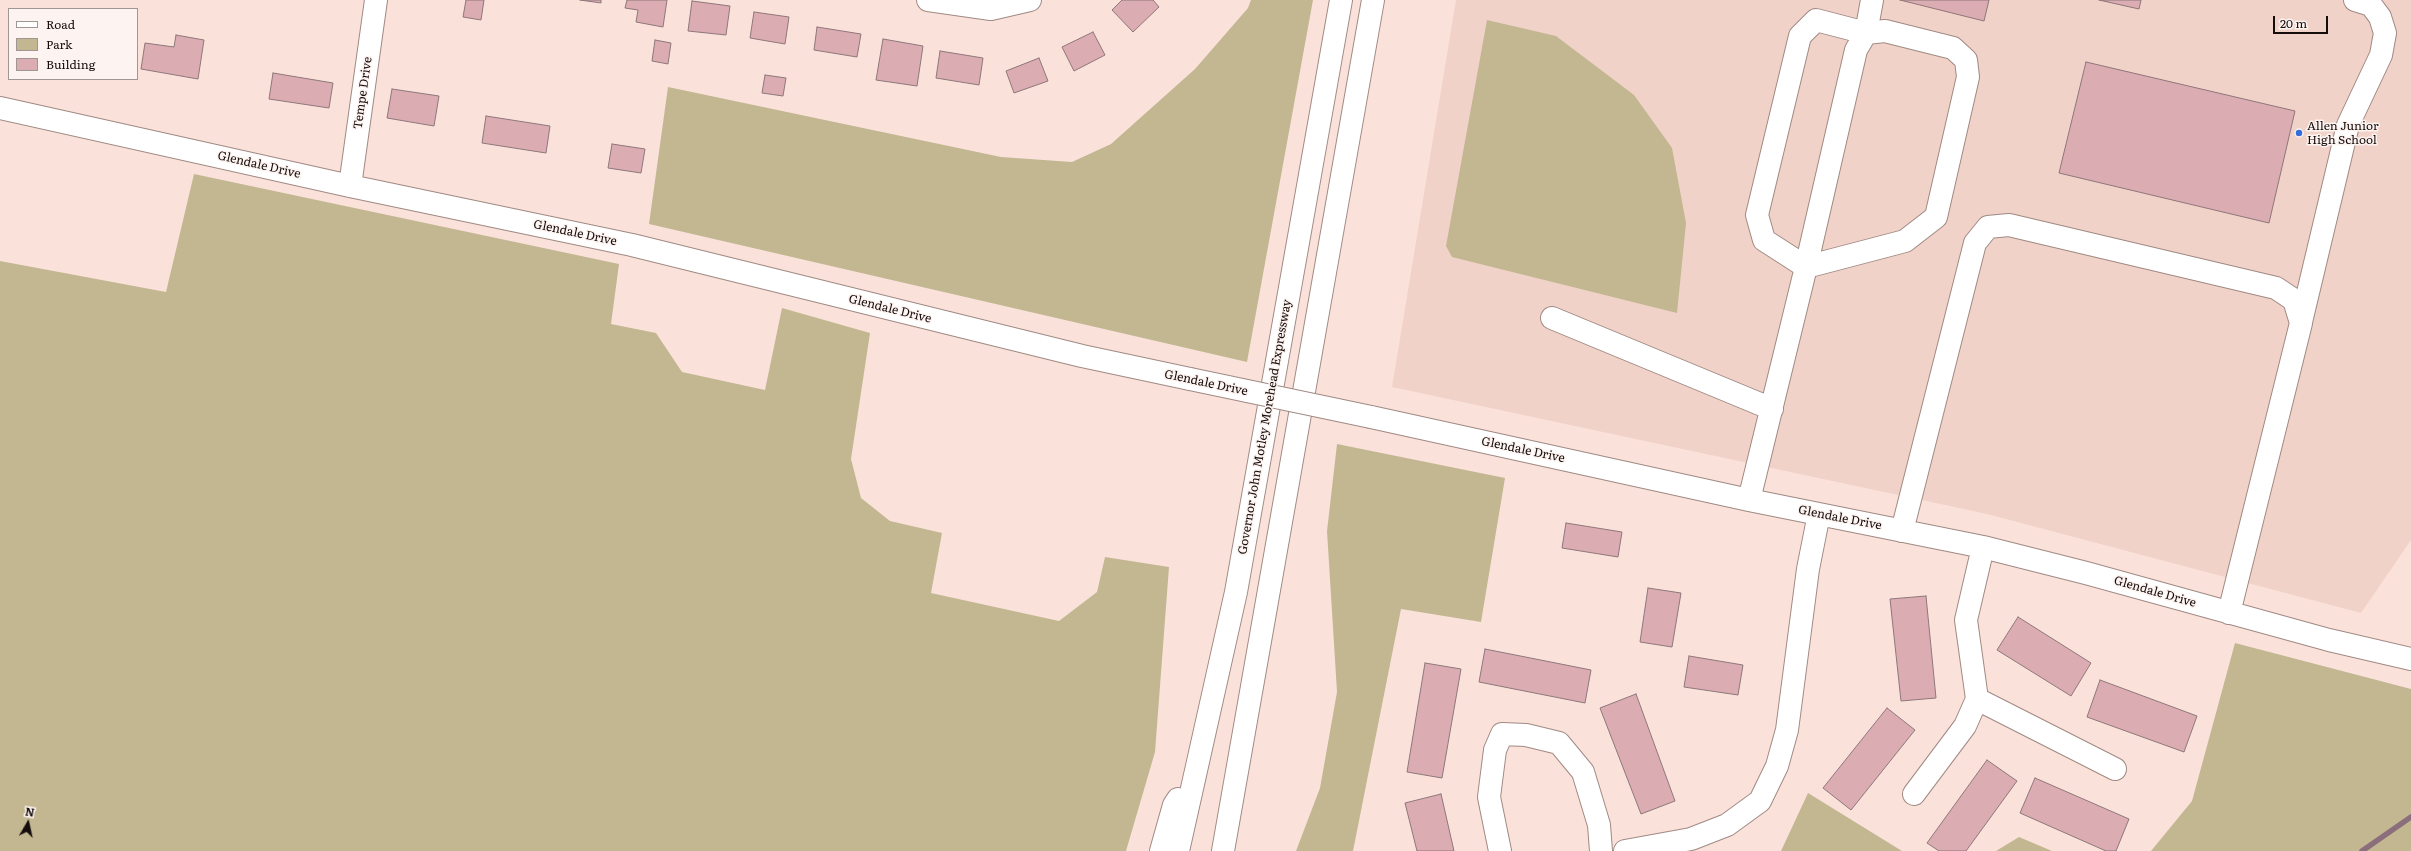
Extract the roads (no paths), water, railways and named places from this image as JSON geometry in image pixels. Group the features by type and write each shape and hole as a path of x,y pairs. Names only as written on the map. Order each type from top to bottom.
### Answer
{"main road":[{"name":"Tempe Drive","path":"350,186 376,0"},
{"path":"928,0 990,9 1030,0"},
{"name":"Governor John Motley Morehead Expressway","path":"1178,851 1236,592 1341,0"},
{"path":"1224,851 1373,0"},
{"path":"1749,500 1806,267 1856,50 1866,33 1872,0"},
{"path":"2229,613 2301,323 2348,125 2381,54 2385,33 2380,17 2371,5 2355,0"},
{"path":"1816,20 1866,33 1885,31 1953,48 1966,60 1968,77 1936,217 1905,241 1806,267 1764,240 1757,215 1800,36 1816,20"},
{"name":"Glendale Drive","path":"0,108 350,186 632,245 1074,354 1190,380 1372,417 1749,500 1983,547 2086,573 2229,613 2411,659"},
{"path":"1902,531 1975,243 1988,227 2008,225 2276,288 2294,300 2301,323"},
{"path":"1552,318 1772,409"},
{"path":"1625,851 1691,839 1727,825 1760,800 1777,766 1787,730 1808,569 1819,514"},
{"path":"1914,794 1965,726 1977,699 1966,620 1983,547"},
{"path":"1977,699 2115,769"},
{"path":"1500,851 1489,797 1495,750 1502,734 1526,735 1559,743 1582,772 1599,825 1601,851"},
{"path":"1161,851 1174,805 1198,767"}],"waterway":[{"path":"2362,851 2411,817"}],"place":[{"name":"Allen Junior High School","path":"2299,133"}]}
